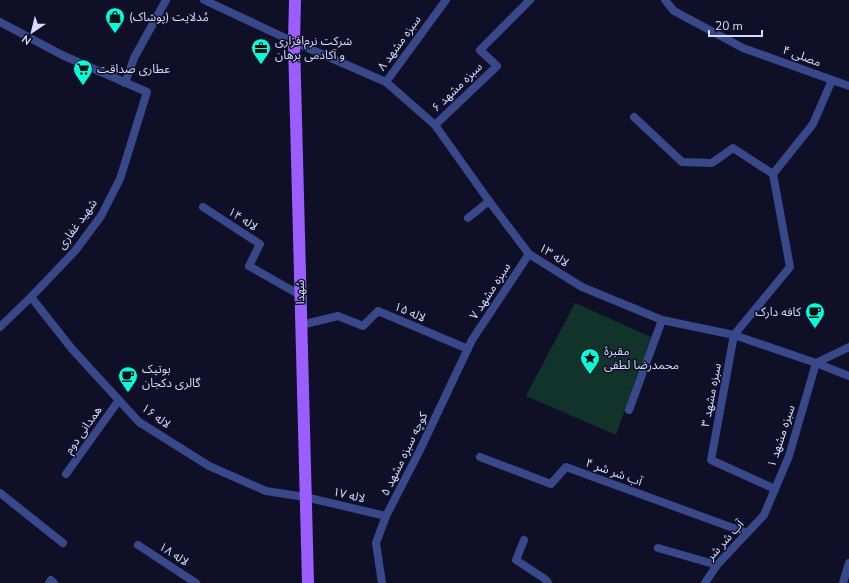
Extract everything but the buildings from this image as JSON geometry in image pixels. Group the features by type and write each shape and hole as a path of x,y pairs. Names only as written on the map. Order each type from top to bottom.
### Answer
{"main road":[{"name":"شهدا","path":"295,0 294,42 308,583"}],"street":[{"path":"0,22 62,55 125,83 134,58 166,0"},
{"name":"لاله ۱۳","path":"204,0 294,42 386,82 434,125 488,201 529,254 582,287 662,320 734,335 849,376"},
{"name":"۸ سبزه مشهد","path":"386,82 446,0"},
{"name":"۶ سبزه مشهد","path":"434,125 497,66 480,50 530,0"},
{"name":"۴ مصلی","path":"665,0 674,11 743,48 849,86"},
{"path":"773,174 813,124 832,80"},
{"name":"شهید غفاری","path":"0,326 31,297 75,251 102,216 120,179 147,92 125,83"},
{"path":"634,117 682,162 712,163 733,148 773,174 790,267 734,335"},
{"path":"468,218 488,201"},
{"name":"۱۴ لاله","path":"203,207 260,244 249,266 300,295"},
{"name":"۷ سبزه مشهد","path":"472,340 529,254"},
{"name":"لاله ۱۶","path":"31,297 72,349 140,422 209,466 266,491 305,497"},
{"name":"۱۵ لاله","path":"301,325 338,316 363,326 378,311 468,349"},
{"path":"630,410 662,320"},
{"name":"۳ سبزه مشهد","path":"734,335 711,460 775,489"},
{"name":"کوچه سبزه مشهد ۵","path":"382,583 376,543 386,516 419,452 472,340"},
{"path":"816,363 849,347"},
{"name":"۱ سبزه مشهد","path":"764,515 789,456 816,363"},
{"name":"همدانی دوم","path":"66,474 119,400"},
{"name":"۴ آب شر شر","path":"480,457 551,484 566,467 747,533"},
{"path":"0,493 63,543"},
{"name":"۱۷ لاله","path":"305,497 386,516"},
{"name":"آب شر شر","path":"705,583 717,565 764,515"},
{"path":"524,540 516,560 545,579 548,583"},
{"name":"لاله ۱۸","path":"138,545 196,583"},
{"path":"658,548 717,565"},
{"path":"843,583 849,563"},
{"path":"49,583 51,580 54,583"}],"green space":[{"path":"575,303 651,337 616,435 526,396"}],"place":[{"name":"مُدلایت (پوشاک)","path":"115,34"},
{"name":"شرکت نرم‌افزاری و آکادمی برهان","path":"261,65"},
{"name":"عطاری صداقت","path":"83,86"},
{"name":"کافه دارک","path":"815,329"},
{"name":"مقبرهٔ محمدرضا لطفی","path":"590,375"},
{"name":"بوتیک گالری دکجان","path":"128,393"}]}
